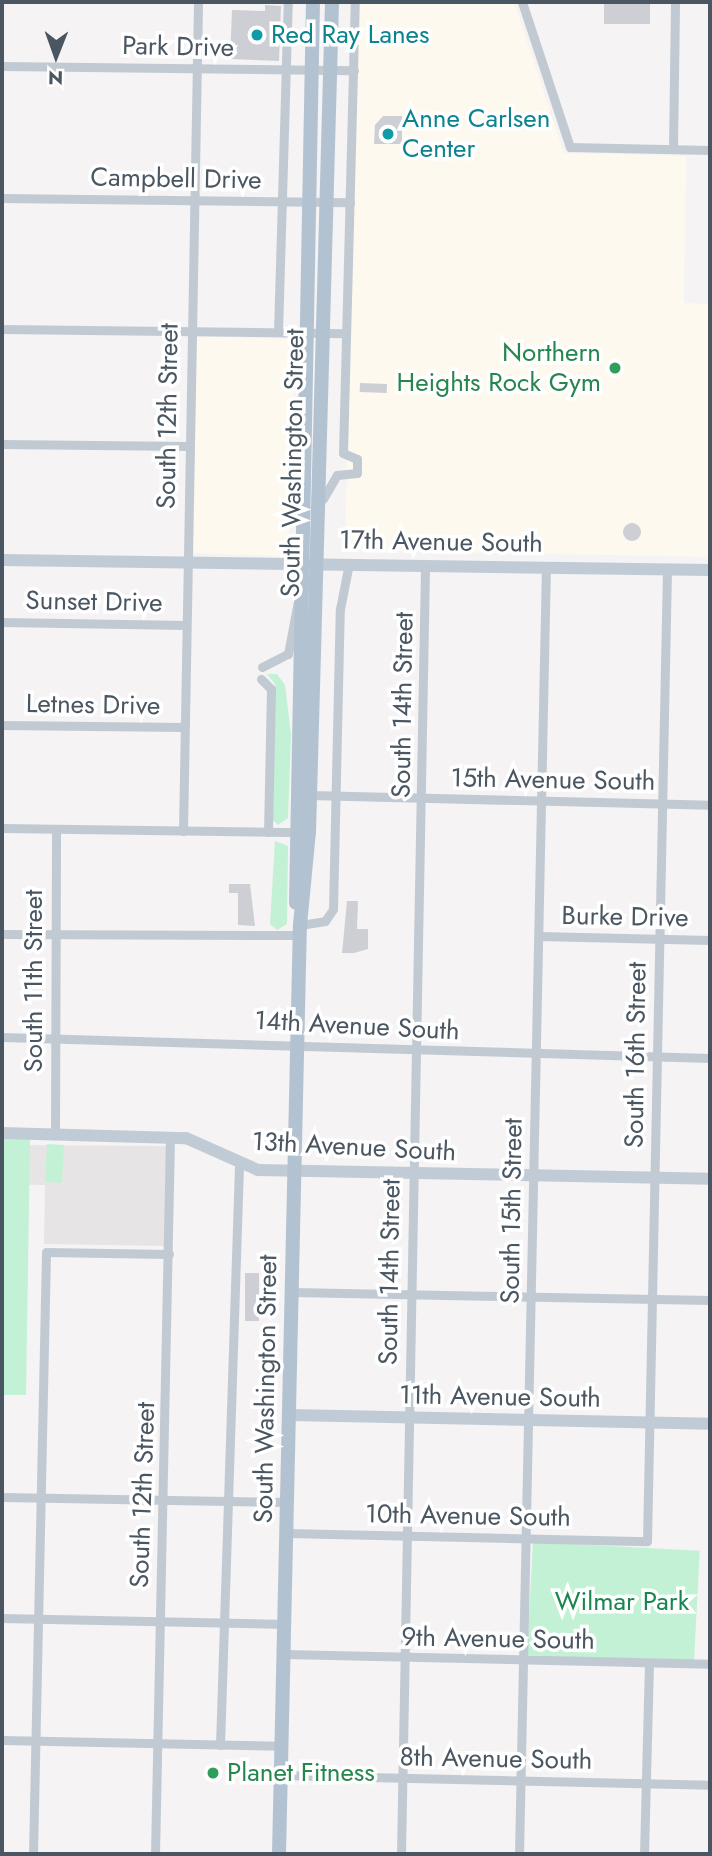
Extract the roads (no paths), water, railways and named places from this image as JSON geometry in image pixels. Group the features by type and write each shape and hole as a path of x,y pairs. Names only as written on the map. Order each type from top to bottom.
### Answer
{"main road":[{"name":"South Washington Street","path":"300,930 294,832 298,562 313,2"},
{"name":"South Washington Street","path":"279,1854 300,930 309,832 332,2"}],"street":[{"name":"South 12th Street","path":"183,831 198,2"},
{"path":"278,332 288,2"},
{"path":"316,534 328,483 356,473 357,459 343,453 355,2"},
{"path":"522,2 569,147 710,150"},
{"path":"673,149 675,2"},
{"name":"Park Drive","path":"2,66 354,70"},
{"name":"Campbell Drive","path":"2,198 350,202"},
{"path":"2,329 346,333"},
{"path":"2,444 188,446"},
{"name":"17th Avenue South","path":"2,560 298,562 710,570"},
{"path":"2,934 55,936 300,930 319,924 332,914 340,609 349,563"},
{"name":"South 14th Street","path":"401,1854 413,1173 423,798 425,565"},
{"name":"South 15th Street","path":"519,1854 546,568"},
{"name":"South 16th Street","path":"647,1541 667,569"},
{"path":"262,667 288,654 298,601"},
{"name":"Sunset Drive","path":"2,622 186,625"},
{"path":"261,679 269,682 271,695 268,832"},
{"name":"Letnes Drive","path":"2,724 184,727"},
{"name":"15th Avenue South","path":"310,795 710,805"},
{"path":"2,828 309,832"},
{"name":"South 11th Street","path":"55,1134 57,829"},
{"name":"Burke Drive","path":"539,936 710,940"},
{"name":"14th Avenue South","path":"2,1037 282,1041 298,1047 416,1052 710,1058"},
{"name":"13th Avenue South","path":"2,1133 170,1136 194,1140 239,1165 294,1171 710,1179"},
{"name":"South 12th Street","path":"155,1854 170,1136"},
{"path":"220,1745 225,1501 239,1165"},
{"path":"33,1854 46,1252 169,1254"},
{"path":"292,1292 710,1300"},
{"name":"11th Avenue South","path":"290,1415 710,1424"},
{"path":"2,1497 164,1502 288,1502"},
{"name":"10th Avenue South","path":"288,1534 647,1541"},
{"path":"2,1618 285,1623"},
{"name":"9th Avenue South","path":"285,1654 710,1664"},
{"path":"644,1854 649,1663"},
{"path":"2,1740 282,1746"},
{"name":"8th Avenue South","path":"281,1775 710,1785"}],"place":[{"name":"Red Ray Lanes","path":"257,35"},
{"name":"Anne Carlsen Center","path":"388,134"},
{"name":"Northern Heights Rock Gym","path":"615,368"},
{"name":"Planet Fitness","path":"213,1773"}],"park label":[{"name":"Wilmar Park","path":"622,1602"}]}
